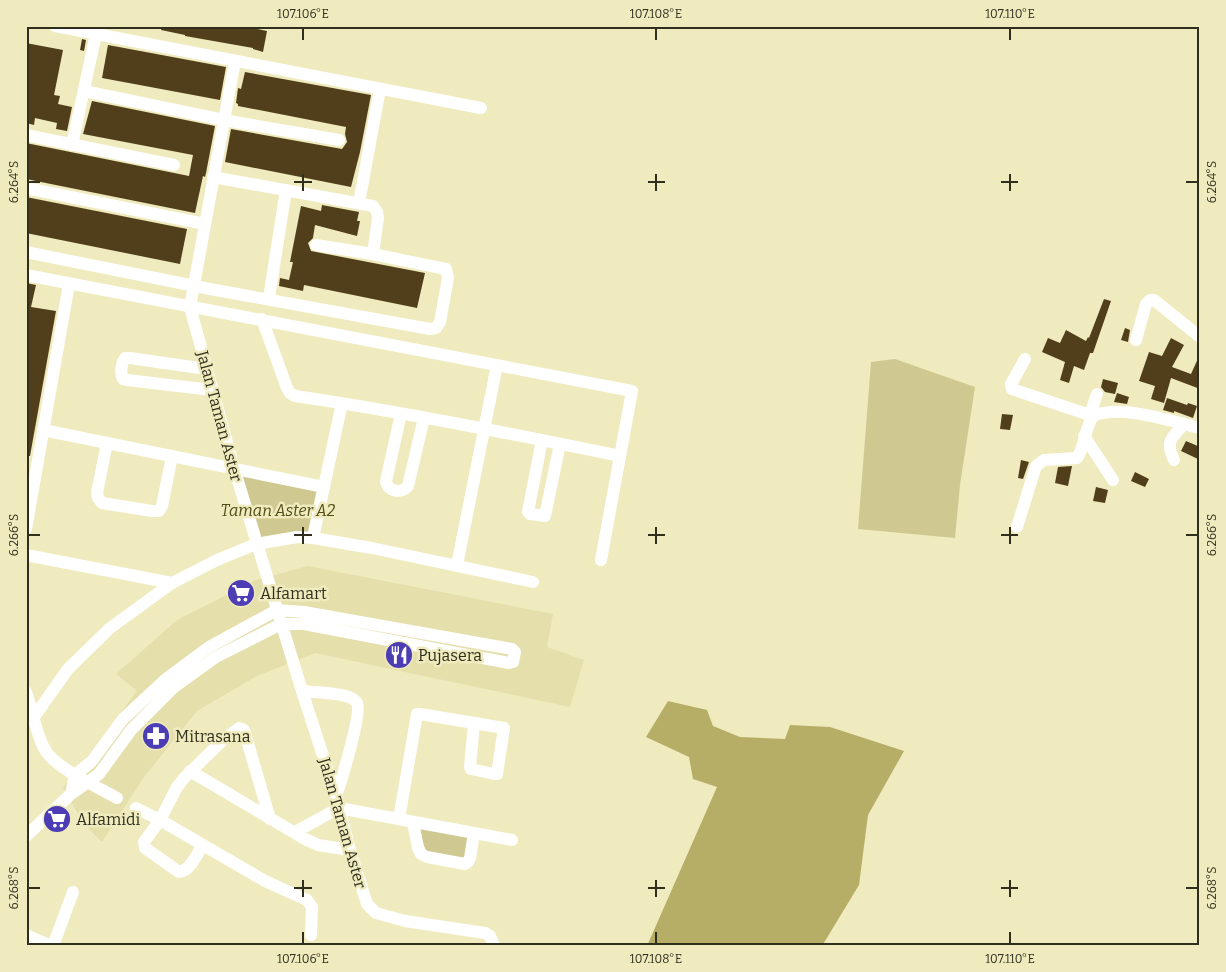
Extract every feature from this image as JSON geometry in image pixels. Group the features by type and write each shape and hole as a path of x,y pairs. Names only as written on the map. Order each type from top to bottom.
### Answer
{"street":[{"path":"55,26 481,108"},
{"path":"72,145 96,34"},
{"path":"190,306 235,61"},
{"path":"359,203 380,89"},
{"path":"84,91 224,120 338,140"},
{"path":"26,136 174,165"},
{"path":"213,177 373,206 377,212 373,254"},
{"path":"26,188 205,224"},
{"path":"269,298 286,190"},
{"path":"26,252 430,329 436,328 440,322 448,278 446,269 316,245"},
{"path":"26,275 632,391 601,560"},
{"path":"26,529 69,284"},
{"path":"1136,340 1146,304 1150,300 1154,300 1200,336"},
{"name":"Jalan Taman Aster","path":"190,306 256,544 338,802 350,850 367,904 376,913 405,922 485,933 490,936 494,946"},
{"path":"262,319 287,388 295,396 424,418 620,456"},
{"path":"206,369 125,358 122,362 121,375 123,379 127,380 212,390"},
{"path":"1025,359 1011,384 1012,389 1092,416 1110,412 1124,412 1200,428"},
{"path":"456,565 497,365"},
{"path":"1017,527 1036,466 1044,460 1077,458 1080,455 1097,394"},
{"path":"313,538 342,403"},
{"path":"400,414 386,481 386,486 390,489 400,491 405,490 408,486 424,418"},
{"path":"1174,460 1168,447 1171,440 1184,424"},
{"path":"43,430 324,487"},
{"path":"1084,436 1112,480"},
{"path":"542,440 528,512 530,514 545,516 560,444"},
{"path":"107,443 97,493 98,498 102,502 159,511 162,506 172,456"},
{"path":"34,717 68,669 110,628 172,583 217,560 256,544 297,537 313,538 356,544 532,582"},
{"path":"26,554 172,583"},
{"path":"26,836 71,794 99,774 131,730 173,688 216,657 281,624 304,624 509,663 513,662 515,652 512,649 304,612 277,610 209,647 166,678 123,719 91,762 76,776 71,794"},
{"path":"295,832 338,802 358,710 357,703 352,698 342,695 302,691"},
{"path":"26,692 40,739 48,755 76,776 117,798"},
{"path":"399,819 417,714 474,724"},
{"path":"202,846 187,870 179,872 144,846 144,842 160,820 177,787 190,771 232,732 239,728 244,730 270,819"},
{"path":"190,771 305,839 318,845 350,850"},
{"path":"338,802 399,819 512,840"},
{"path":"136,808 265,881 307,900 312,907 311,934"},
{"path":"413,822 420,854 465,864 468,862 474,833"},
{"path":"26,935 52,946 73,892"}],"shaded area":[{"path":"308,566 553,614 547,647 584,660 570,707 315,653 257,676 197,711 144,777 102,842 84,824 63,788 137,691 116,674 177,620 256,580"},
{"path":"668,701 707,710 713,726 740,737 785,739 790,725 830,727 904,751 868,815 859,885 822,946 647,946 717,787 693,779 689,757 646,737"}],"green space":[{"path":"895,359 975,387 960,485 955,538 858,529 871,362"},
{"name":"Taman Aster A2","path":"235,471 317,488 307,536 258,542"},
{"path":"415,824 471,835 466,861 428,855"}],"building":[{"path":"162,26 244,26 267,31 263,52 253,48 161,30"},
{"path":"82,39 86,40 84,51 80,50"},
{"path":"26,43 63,50 54,95 60,96 58,104 72,107 67,131 56,129 57,123 35,118 34,125 26,123"},
{"path":"108,45 226,67 220,100 102,78"},
{"path":"245,72 371,95 351,187 225,162 231,129 342,149 347,142 346,127 238,106 236,103 238,88 241,89"},
{"path":"92,101 215,126 206,173 205,177 203,176 195,213 26,179 26,143 189,176 193,155 83,134"},
{"path":"26,197 187,229 180,264 26,233"},
{"path":"322,205 359,212 357,221 360,221 357,236 315,225 313,238 308,243 311,251 425,273 417,308 304,285 303,291 279,286 280,278 289,280 293,262 290,262 301,206 321,211"},
{"path":"26,283 36,285 31,307 56,311 30,456 26,456"},
{"path":"1104,299 1111,301 1093,353 1090,353 1084,370 1074,366 1069,383 1060,380 1065,362 1042,352 1048,338 1060,343 1066,330 1086,341 1089,338"},
{"path":"1125,328 1130,330 1128,342 1121,340"},
{"path":"1171,338 1184,345 1172,367 1191,374 1200,354 1200,389 1171,378 1164,403 1151,399 1155,386 1139,381 1149,352 1162,356"},
{"path":"1103,379 1118,383 1115,394 1105,392 1101,387"},
{"path":"1117,393 1129,397 1127,404 1114,402"},
{"path":"1167,398 1187,405 1188,403 1197,406 1193,418 1174,411 1174,413 1163,410"},
{"path":"1002,414 1013,415 1010,430 1000,429"},
{"path":"1186,441 1200,447 1200,460 1181,451"},
{"path":"1021,460 1029,462 1023,479 1018,478"},
{"path":"1072,466 1068,486 1055,483 1058,467"},
{"path":"1135,472 1149,479 1145,487 1131,481"},
{"path":"1096,487 1108,490 1105,503 1093,501"}],"place":[{"name":"Alfamart","path":"241,593"},
{"name":"Pujasera","path":"399,655"},
{"name":"Mitrasana","path":"156,736"},
{"name":"Alfamidi","path":"57,819"}]}
